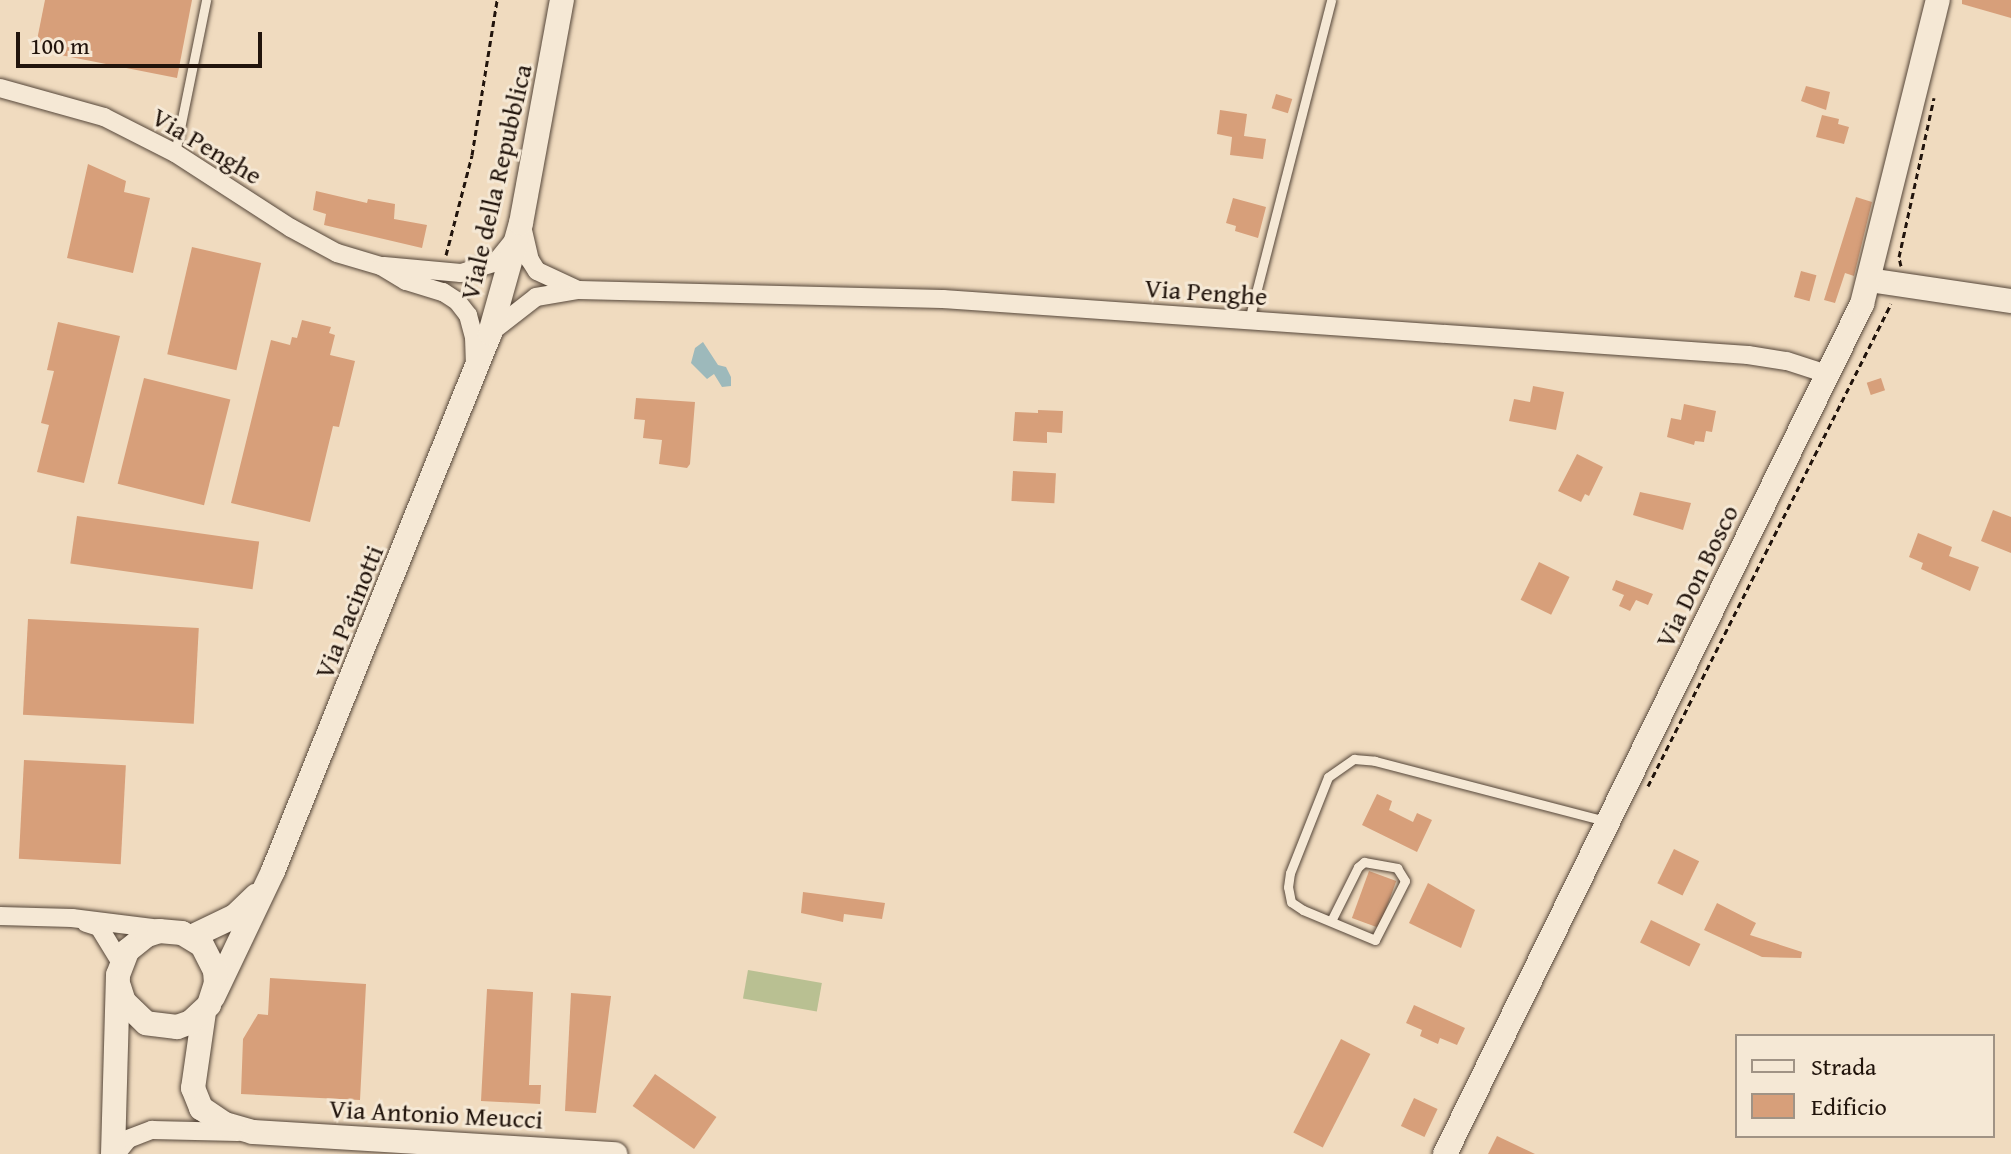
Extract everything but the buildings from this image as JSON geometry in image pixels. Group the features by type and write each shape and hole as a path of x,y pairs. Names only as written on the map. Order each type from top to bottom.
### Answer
{"main road":[{"name":"Viale della Repubblica","path":"475,373 490,333 521,223 562,0"},
{"name":"Via Don Bosco","path":"1445,1154 1862,304 1938,0"},
{"path":"1869,280 2011,301"},
{"name":"Via Pacinotti","path":"273,871 475,373"},
{"path":"115,1154 120,975 127,951 147,935 181,934 235,916 258,895 273,871"},
{"path":"120,975 124,1002 146,1023 177,1027 208,1004 273,871"},
{"path":"181,934 210,957 216,983 208,1004"},
{"name":"Via Antonio Meucci","path":"208,1004 193,1078 195,1097 213,1118 253,1132 615,1154"}],"street":[{"name":"Via Penghe","path":"0,88 104,117 175,153 291,228 337,253 381,266 440,273 479,270 496,262 510,248 521,223"},
{"name":"Via Penghe","path":"521,223 530,260 537,271 578,290"},
{"name":"Via Penghe","path":"381,266 406,281 457,301 468,315 474,337 475,373"},
{"name":"Via Penghe","path":"490,333 536,297 578,290 943,299 1748,355 1787,361 1827,374"},
{"path":"0,916 72,918 181,934"},
{"path":"72,918 99,927 120,975"},
{"name":"Via Antonio Meucci","path":"115,1154 128,1139 152,1130 253,1132"}],"lane":[{"path":"175,153 206,0"},
{"path":"1249,320 1331,0"},
{"path":"1331,921 1358,867 1364,862 1397,868 1405,881 1375,940 1331,921 1291,902 1290,873 1328,777 1354,759 1375,761 1608,822"}],"path":[{"path":"440,273 472,155 497,0"}],"green space":[{"path":"748,970 822,983 817,1012 743,999"}],"water":[{"path":"703,342 718,365 726,367 731,386 722,387 714,374 707,379 691,363 695,348"}]}
